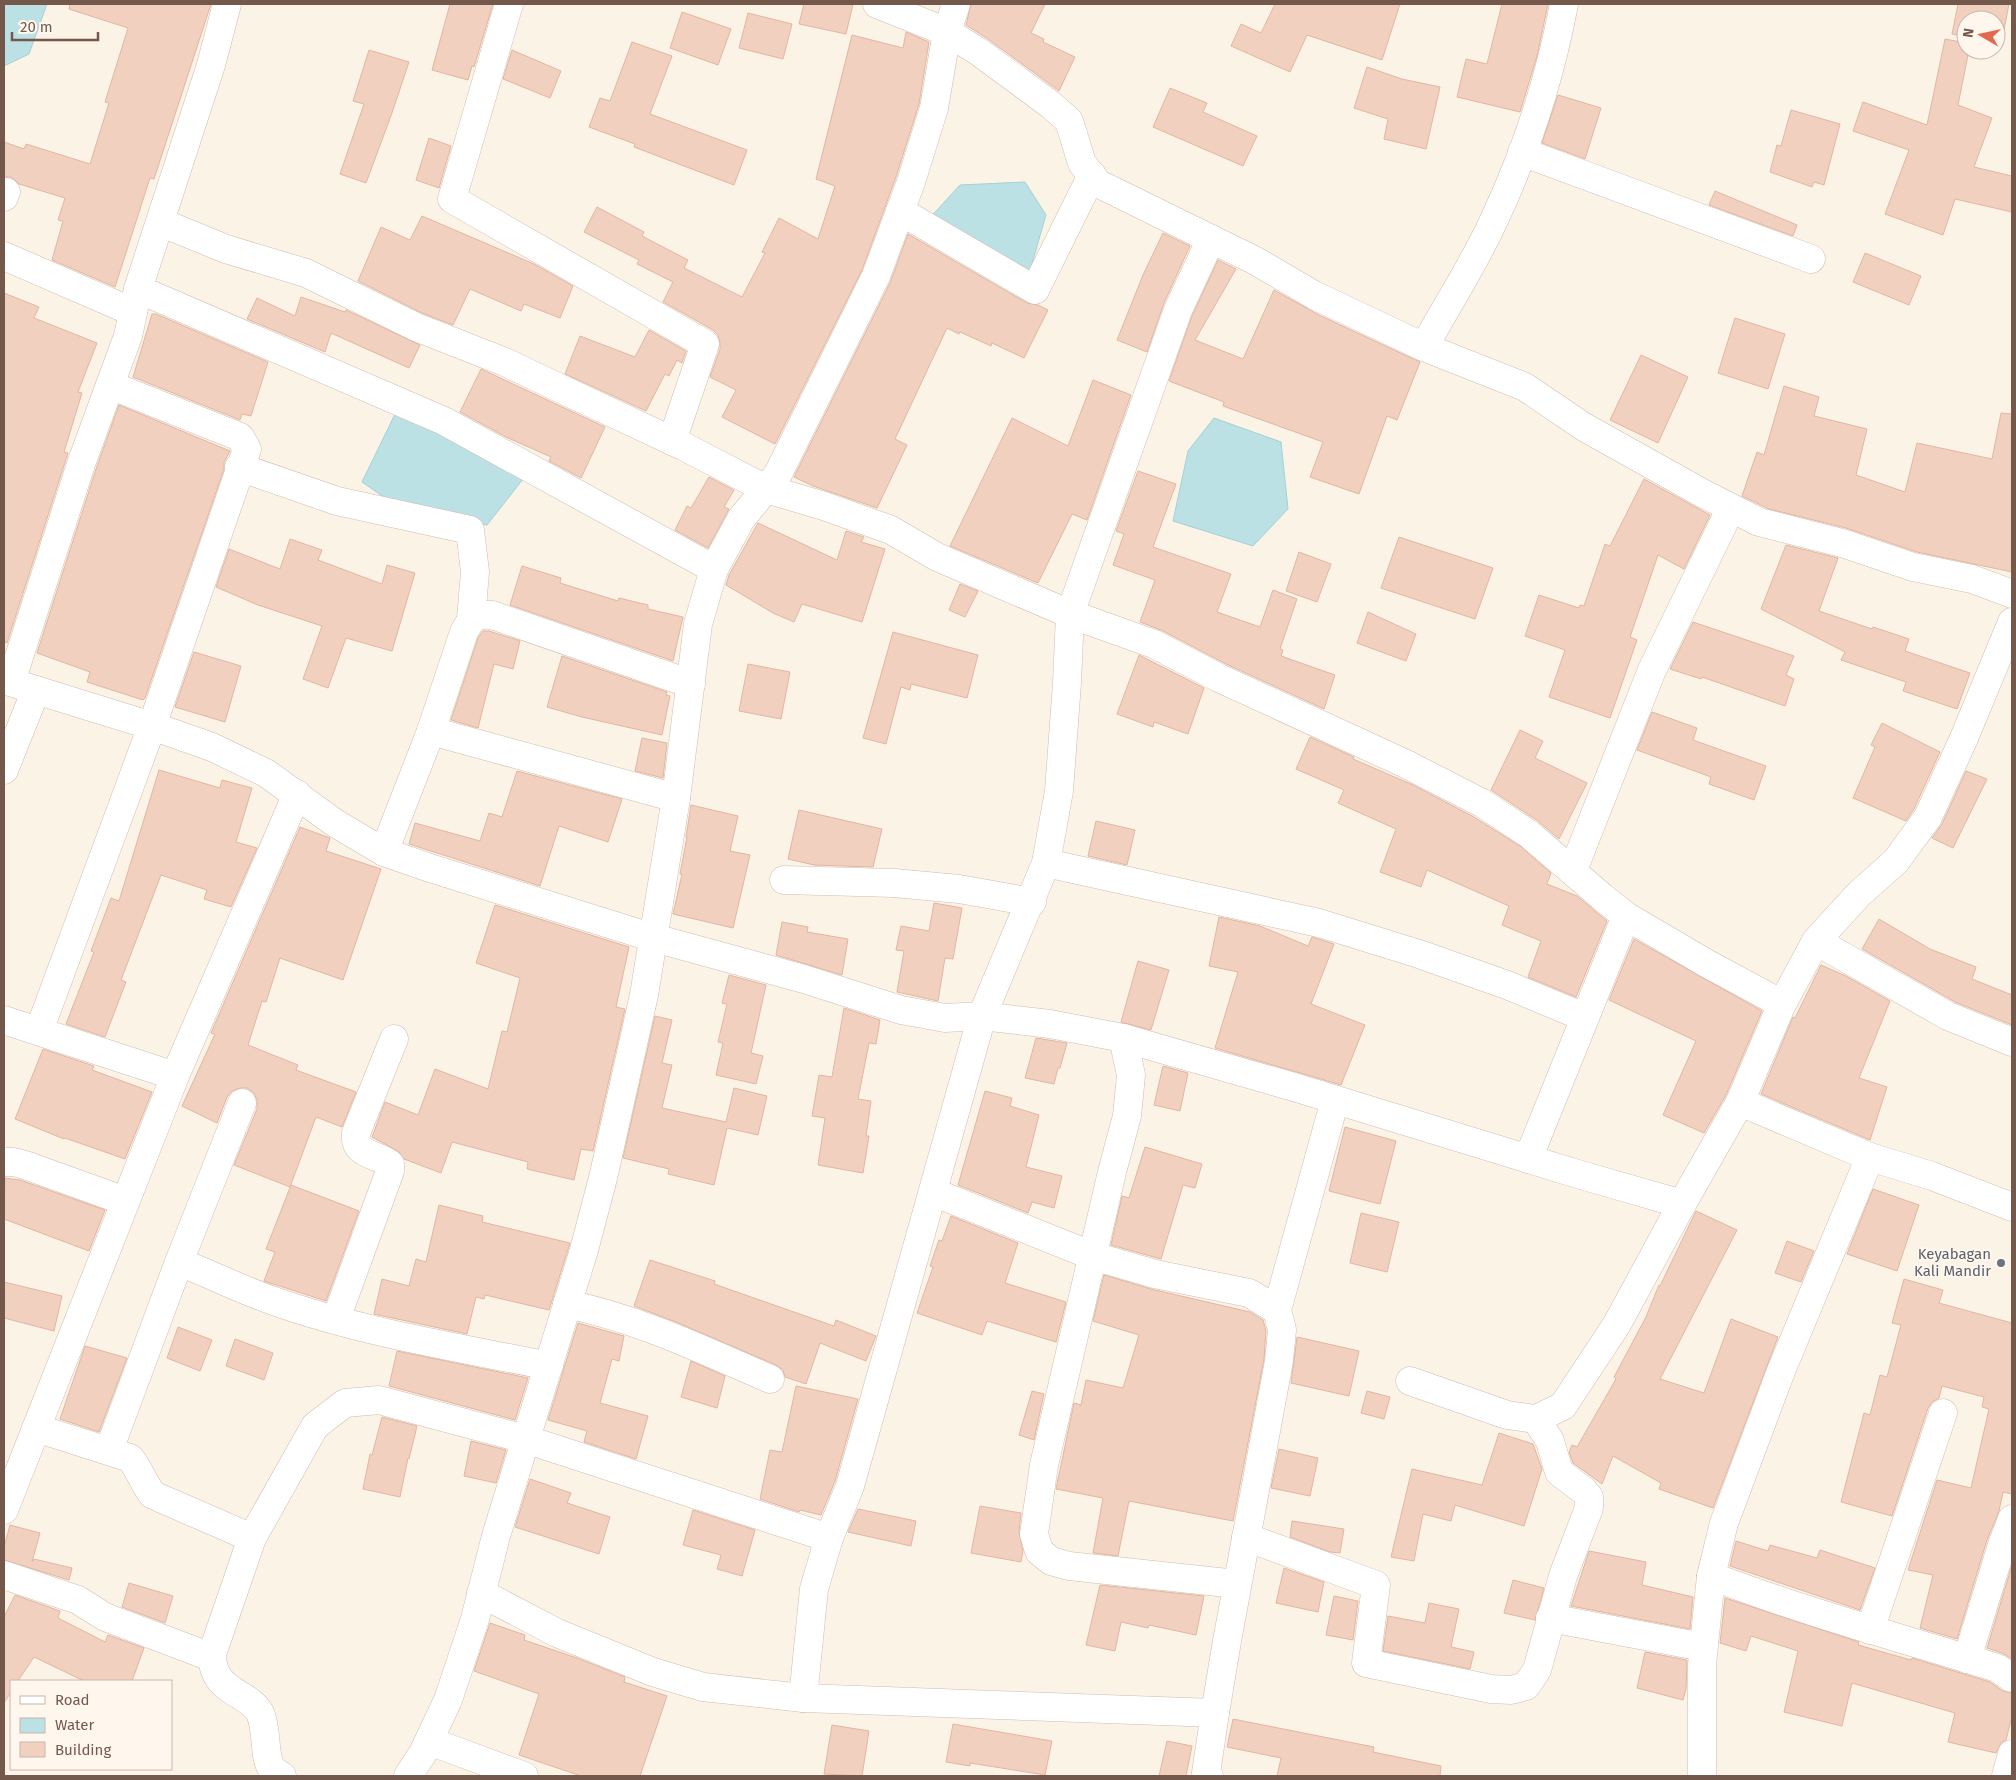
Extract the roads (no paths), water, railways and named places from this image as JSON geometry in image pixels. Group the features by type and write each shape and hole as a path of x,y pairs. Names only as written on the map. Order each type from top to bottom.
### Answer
{"street":[{"path":"4,770 17,684 81,464 128,336 136,301 211,65 227,4"},
{"path":"509,4 452,199 705,344 672,441"},
{"path":"877,4 948,32 979,52 1051,105 1069,121 1082,163 1097,184 1254,260 1314,295 1424,347 1525,386 1584,427 1759,522 1842,543 1913,567 1972,579 2012,594"},
{"path":"408,1776 429,1741 448,1700 475,1619 525,1439 549,1366 603,1178 644,995 676,798 698,624 714,569 741,519 778,474 876,276 934,108 948,32 956,4"},
{"path":"1424,347 1494,221 1534,123 1564,4"},
{"path":"1522,152 1811,259"},
{"path":"900,211 1035,290 1092,175"},
{"path":"160,222 226,249 306,273 416,327 505,362 672,441 766,489 824,506 891,530 937,557 1070,614 1154,644 1219,678 1406,764 1482,803 1529,834 1626,916 1706,963 1782,1004"},
{"path":"803,1698 814,1589 829,1538 850,1486 982,1016 1032,902 1046,863 1059,791 1070,614 1178,310 1211,239"},
{"path":"4,256 136,301 444,421 714,569"},
{"path":"39,1031 152,726 239,467 247,449 240,437 110,385"},
{"path":"239,467 337,501 470,530 475,572 471,619 464,632 431,731 384,852"},
{"path":"1573,870 1652,670 1731,508"},
{"path":"471,619 481,615 492,615 690,684"},
{"path":"1410,1381 1507,1415 1536,1419 1563,1406 1617,1324 1740,1102 1782,1004 1816,941 1858,894 1896,861 1928,817 1964,738 2012,622"},
{"path":"17,684 152,726 212,747 266,773 335,823 384,852 654,938 786,974 901,1010 945,1018 982,1016 1050,1024 1123,1038 1294,1087 1682,1204"},
{"path":"431,731 676,798"},
{"path":"4,1510 175,1076 296,794"},
{"path":"1046,863 1319,923 1419,954 1507,985 1584,1017"},
{"path":"784,880 894,883 959,889 1032,902"},
{"path":"1528,1159 1626,916"},
{"path":"1816,941 1948,1016 2012,1042"},
{"path":"4,1020 175,1076"},
{"path":"1123,1038 1131,1075 1127,1116 1044,1465 1034,1534 1038,1551 1050,1561 1068,1566 1237,1584"},
{"path":"336,1320 390,1171 390,1164 358,1148 355,1142 356,1133 394,1039"},
{"path":"1209,1776 1206,1773 1237,1584 1279,1360 1282,1330 1277,1310 1335,1100"},
{"path":"1740,1102 1870,1157 1932,1176 2012,1207"},
{"path":"110,1450 179,1262 242,1103"},
{"path":"1702,1776 1700,1725 1704,1647 1711,1576 1724,1523 1746,1461 1870,1157"},
{"path":"4,1162 25,1165 125,1201"},
{"path":"933,1192 1093,1256 1155,1274 1249,1293 1277,1310"},
{"path":"179,1262 271,1300 336,1320 382,1332 549,1366"},
{"path":"567,1304 601,1311 654,1328 770,1379"},
{"path":"282,1776 272,1769 266,1751 266,1732 259,1712 247,1699 232,1690 217,1676 211,1657 252,1538 315,1426 345,1403 379,1400 525,1439 829,1538"},
{"path":"1870,1630 1943,1413"},
{"path":"1246,1537 1376,1585 1366,1663 1491,1689 1511,1690 1526,1686 1538,1670 1550,1618 1563,1576 1589,1508 1589,1497 1559,1472 1550,1441 1536,1419"},
{"path":"36,1428 110,1450 130,1458 139,1469 144,1485 153,1495 252,1538"},
{"path":"1968,1659 2002,1545 2012,1519"},
{"path":"4,1575 78,1600 105,1617 211,1657"},
{"path":"1711,1576 1759,1595 1998,1668 2012,1678"},
{"path":"481,1593 557,1632 653,1672 703,1687 803,1698 1216,1713"},
{"path":"1550,1618 1704,1647"},
{"path":"429,1741 524,1776"},
{"path":"2006,1776 2012,1754"}],"water":[{"path":"4,4 47,4 29,54 4,66"},
{"path":"1025,182 1046,215 1029,274 927,221 960,185"},
{"path":"397,410 527,474 487,525 401,509 362,482"},
{"path":"1214,418 1281,442 1288,509 1253,546 1173,521 1188,451"}],"place":[{"name":"Keyabagan Kali Mandir","path":"2001,1263"}]}
